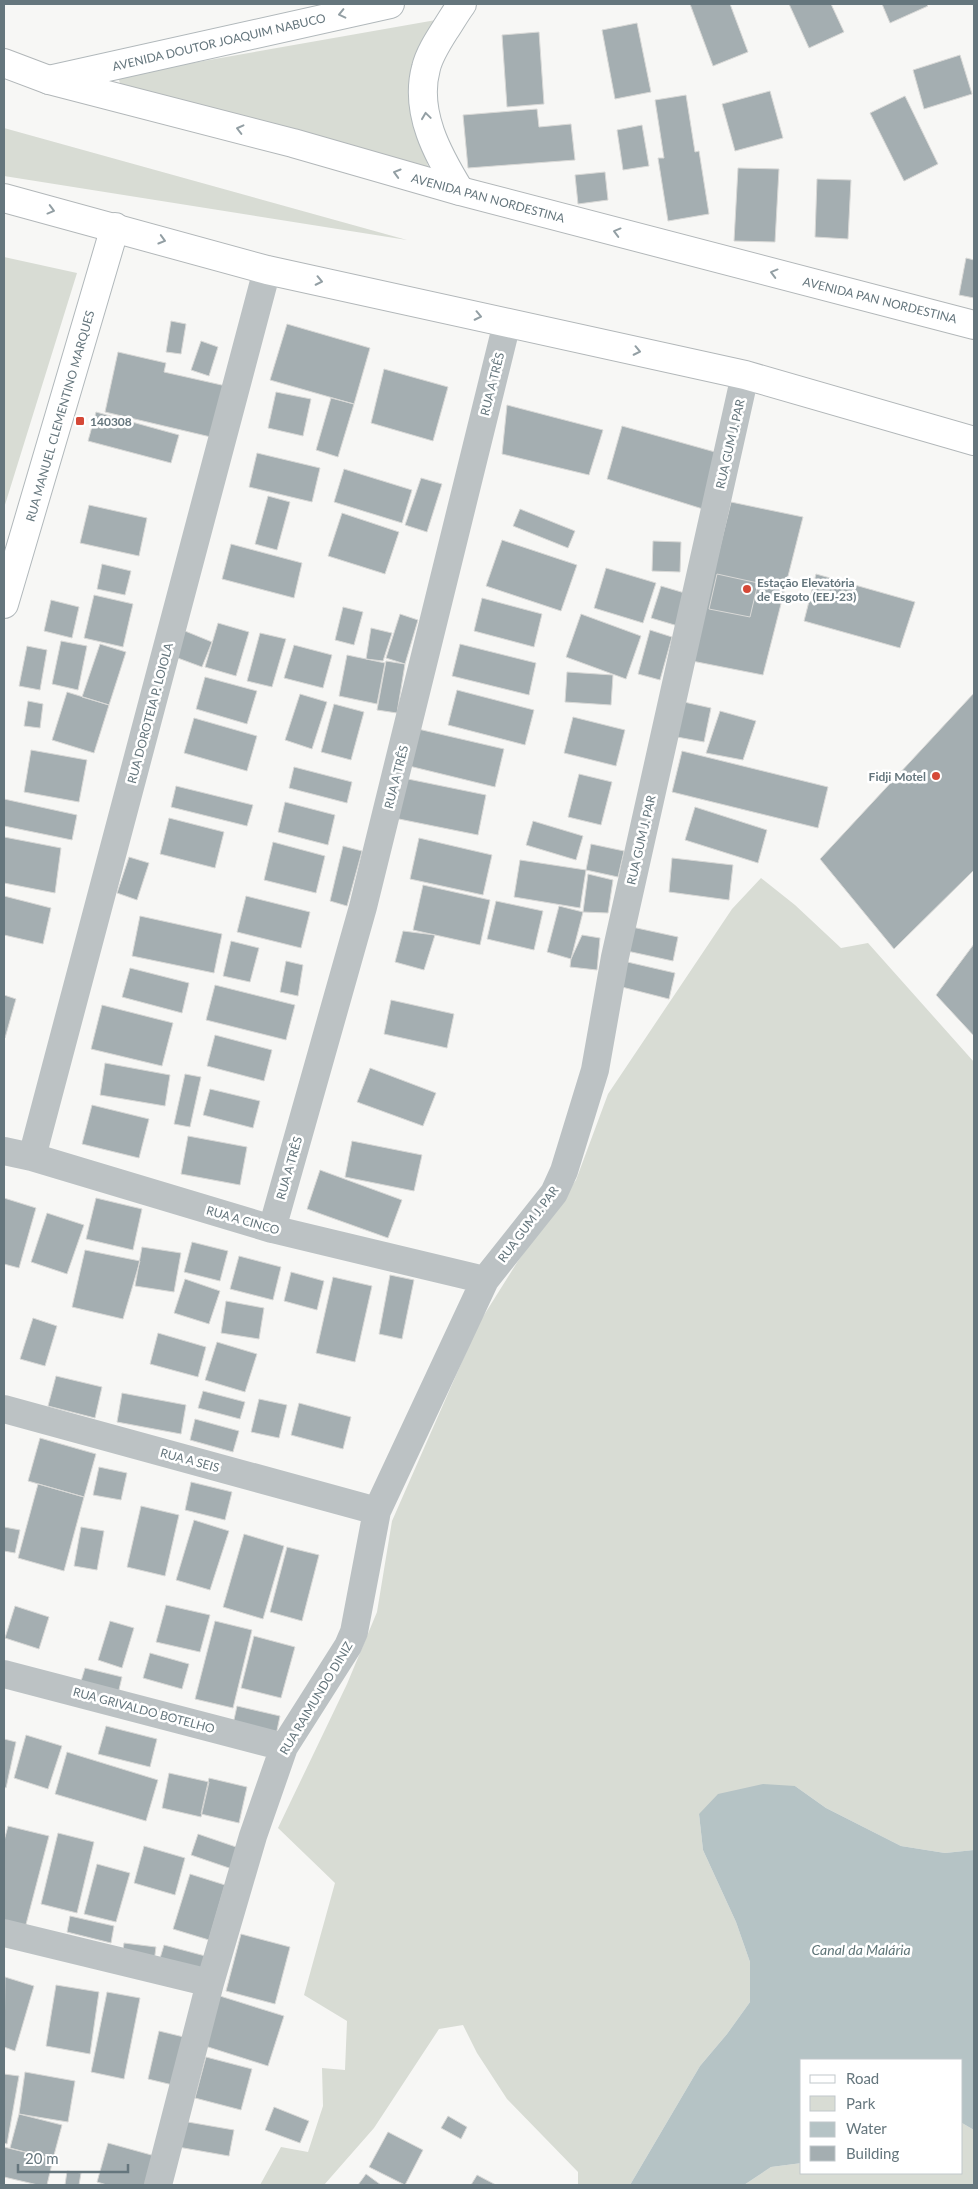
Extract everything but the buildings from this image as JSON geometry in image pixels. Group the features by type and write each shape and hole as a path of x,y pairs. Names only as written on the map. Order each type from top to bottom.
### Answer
{"main road":[{"name":"AVENIDA DOUTOR JOAQUIM NABUCO","path":"49,80 390,4"},
{"path":"460,191 440,160 427,124 423,95 426,68 436,44 462,4"},
{"name":"AVENIDA PAN NORDESTINA","path":"4,63 49,80 293,143 460,191 974,325"},
{"path":"4,198 267,270 746,375 974,441"},
{"name":"RUA MANUEL CLEMENTINO MARQUES","path":"4,604 115,227"}],"street":[{"name":"RUA DOROTEIA P. LOIOLA","path":"32,1156 267,270"},
{"name":"RUA A TRÊS","path":"272,1229 363,906 507,323"},
{"name":"RUA GUM J. PAR","path":"485,1280 554,1193 564,1172 595,1070 615,957 746,375"},
{"name":"RUA A CINCO","path":"4,1151 32,1156 272,1229 485,1280"},
{"name":"RUA RAIMUNDO DINIZ","path":"158,2185 210,1983 253,1836 284,1747 348,1646 354,1632 377,1510 485,1280"},
{"name":"RUA A SEIS","path":"4,1409 377,1510"},
{"name":"RUA GRIVALDO BOTELHO","path":"4,1674 284,1747"},
{"path":"4,1933 210,1983"}],"green space":[{"path":"453,17 416,58 408,95 430,173 121,87 118,76"},
{"path":"4,128 407,240 4,176"},
{"path":"4,257 77,273 4,508"},
{"path":"761,878 795,905 841,948 868,943 974,1062 974,1850 945,1853 901,1846 826,1808 795,1786 699,1814 703,1850 736,1922 750,1962 750,2002 727,2034 700,2066 630,2185 578,2185 578,2172 507,2099 477,2053 463,2025 439,2029 374,2128 324,2185 260,2185 281,2147 308,2152 323,2106 322,2068 345,2070 347,2021 304,1995 335,1883 278,1828 347,1684 377,1612 392,1521 479,1323 518,1261 576,1180 608,1094 732,909"},
{"path":"963,2124 974,2130 974,2185 744,2185 771,2167 800,2163 800,2174 963,2174"}],"water":[{"name":"Canal da Malária","path":"763,1784 795,1786 826,1808 901,1846 945,1853 974,1850 974,2130 963,2124 963,2059 800,2059 800,2163 771,2167 744,2185 630,2185 700,2066 727,2034 750,2002 750,1962 736,1922 703,1850 699,1814 718,1794"}],"place":[{"name":"140308","path":"80,421"},
{"name":"Estação Elevatória de Esgoto (EEJ-23)","path":"747,589"},
{"name":"Fidji Motel","path":"936,776"}]}
